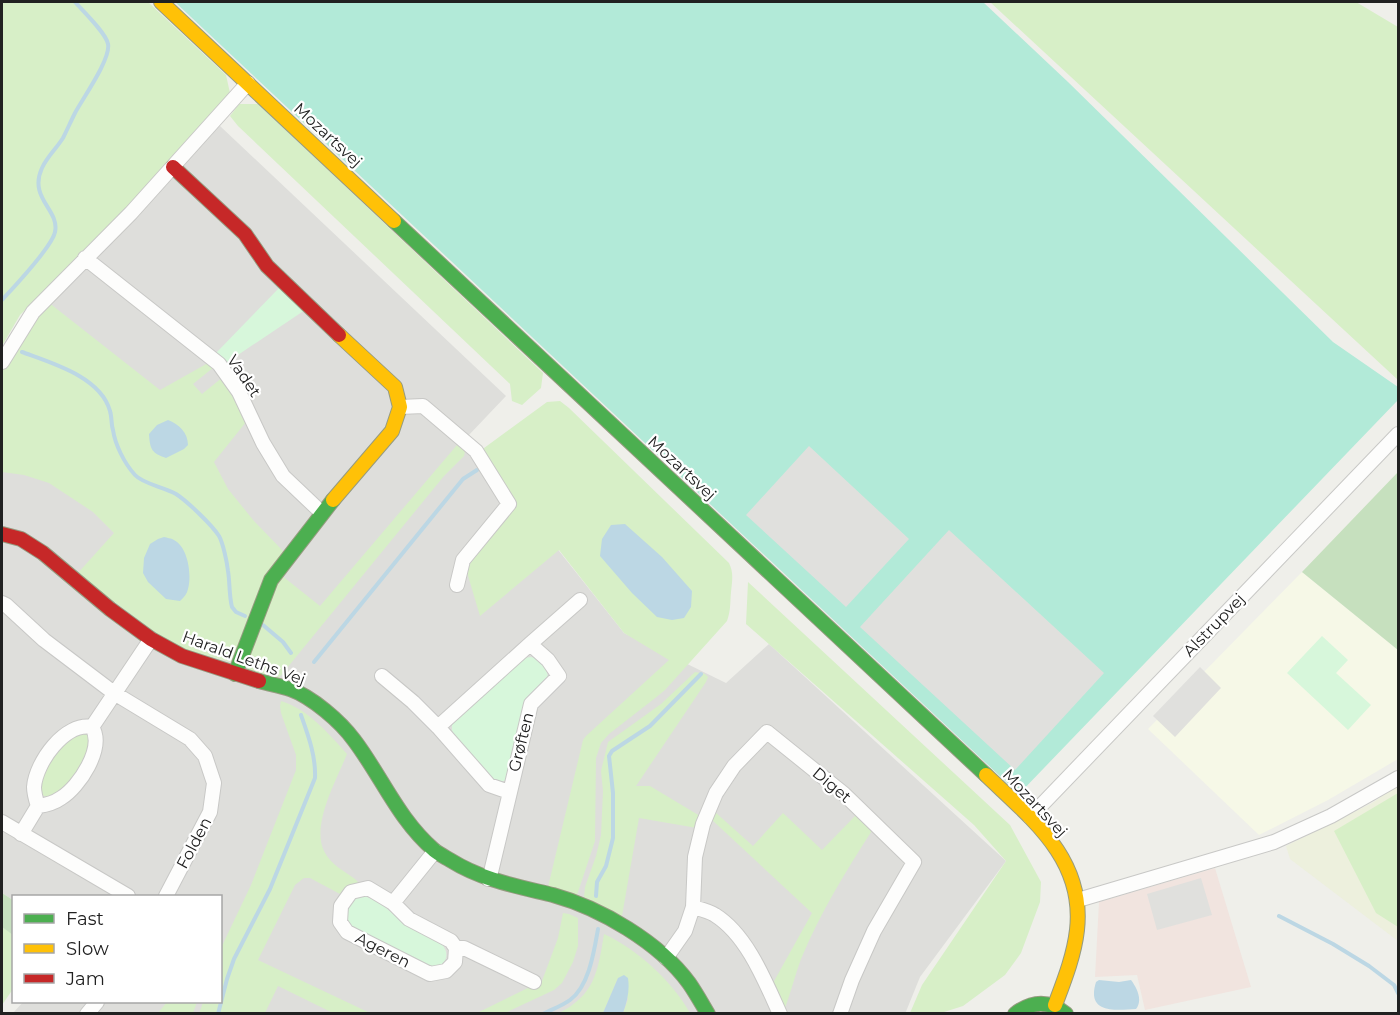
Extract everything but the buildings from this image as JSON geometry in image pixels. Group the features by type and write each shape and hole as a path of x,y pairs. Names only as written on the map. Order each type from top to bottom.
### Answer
{"street":[{"name":"Mozartsvej","path":"161,2 830,628 1049,837 1072,877 1078,900 1076,942 1060,1009"},
{"path":"2,362 33,312 131,213 248,83"},
{"path":"173,167 245,234 267,266 395,387 399,407 392,431 322,513 271,580 235,674"},
{"name":"Vadet","path":"85,258 219,364 239,392 263,443 283,476 322,513"},
{"path":"399,407 423,406 476,451 509,504 463,560 457,585"},
{"name":"Alstrupvej","path":"1030,817 1398,434"},
{"name":"Harald Leths Vej","path":"2,534 21,539 44,553 110,609 151,639 182,656 292,690 316,704 354,739 406,821 435,851 461,867 488,879 555,896 609,918 634,933 666,958 688,982 708,1014"},
{"path":"438,727 580,600"},
{"name":"Folden","path":"2,603 44,640 114,693 190,739 205,756 214,783 210,812 167,895"},
{"path":"92,727 151,639"},
{"name":"Grøften","path":"488,879 531,704 559,676 548,660 530,644"},
{"name":"Grøften","path":"382,676 438,727 489,785 509,792"},
{"path":"38,806 60,799 81,777 94,749 96,738 92,727"},
{"path":"21,834 38,806 34,788 48,753 60,739 75,728 92,727"},
{"name":"Diget","path":"666,958 685,931 693,907 695,857 703,824 716,792 734,766 767,732 844,794 914,862 874,931 840,1014"},
{"path":"1078,900 1274,842 1331,816 1398,778"},
{"path":"2,822 125,895"},
{"path":"393,903 435,851"},
{"name":"Ageren","path":"368,888 393,903 409,919 451,941 456,948 455,962 446,971 430,974 347,932 340,922 341,906 351,892 368,888"},
{"path":"693,907 715,914 753,956 780,1014"},
{"name":"Ageren","path":"456,948 464,948 534,982"},
{"path":"1015,1014 1028,1004 1041,1002 1060,1009"}],"shaded area":[{"path":"220,126 506,396 468,436 624,633 726,683 769,644 1006,861 920,977 905,1014 13,1013 22,1003 222,1003 222,895 12,895 12,899 2,893 2,381 47,303"},
{"path":"809,446 909,539 846,607 746,515"},
{"path":"949,530 1104,673 1015,770 860,627"},
{"path":"1302,572 1398,650 1398,759 1328,800 1259,835 1148,729"},
{"path":"1200,667 1221,688 1175,737 1153,716"},
{"path":"1398,785 1398,941 1290,859 1286,846 1372,803"},
{"path":"1215,868 1251,987 1145,1010 1137,975 1095,977 1099,902"},
{"path":"1201,878 1212,915 1157,930 1147,894"}],"green space":[{"path":"2,2 148,2 226,75 230,93 131,205 20,315 2,346"},
{"path":"175,2 983,2 1068,82 1333,342 1398,387 1398,400 1019,794"},
{"path":"990,2 1356,2 1398,27 1398,380"},
{"path":"239,104 258,104 543,373 541,388 522,405 512,401 510,384 238,126 230,116"},
{"path":"280,287 305,310 226,363 216,353"},
{"path":"48,302 160,390 208,363 214,367 193,384 202,394 223,377 246,422 214,462 228,489 254,521 284,552 231,662 175,647 77,574 114,533 93,512 49,483 24,475 2,472 2,370 31,321"},
{"path":"560,401 729,563 732,570 730,610 727,621 665,690 609,734 601,743 596,758 595,841 577,895 548,887 583,740 669,660 624,633 559,550 480,616 466,569 470,559 515,505 480,451 547,402"},
{"path":"457,445 465,451 464,456 444,476 278,679 249,673 245,657 281,575 320,606"},
{"path":"1398,472 1398,650 1302,572"},
{"path":"748,582 1010,825 1041,882 1040,902 1021,953 1005,975 963,1006 941,1013 910,1013 922,985 1006,861 974,825 746,624"},
{"path":"1322,636 1348,660 1336,673 1371,705 1348,730 1287,673"},
{"path":"531,657 543,664 548,678 506,780 494,781 455,738 452,723 524,658"},
{"path":"695,672 705,674 708,677 706,682 636,786 650,786 700,816 697,828 639,818 622,916 584,897 601,835 603,791 601,771 608,742 661,704"},
{"path":"281,701 309,716 347,754 323,815 321,840 330,860 355,879 358,885 340,894 310,878 304,878 295,885 258,960 370,1013 333,1013 278,986 265,1013 199,1014 203,1003 222,1003 222,946 251,885 296,770 296,755 280,706"},
{"path":"85,732 90,738 90,744 82,768 59,794 49,798 40,794 43,776 53,756 68,739"},
{"path":"1398,793 1398,927 1376,913 1334,831"},
{"path":"715,812 753,846 783,813 822,850 857,814 873,829 843,876 816,925 801,959 785,1008 773,983 812,913 711,819"},
{"path":"2,893 12,899 12,934 2,927"},
{"path":"364,896 377,901 405,923 441,943 446,951 446,958 442,965 435,971 348,931 344,913 346,903 356,897"},
{"path":"563,913 578,918 578,946 562,983 554,990 505,1013 475,1014 542,981 558,938"},
{"path":"2,927 12,934 12,990 2,1005"},
{"path":"604,934 629,948 653,967 683,1001 690,1013 623,1013 628,999 618,978 603,1013 557,1014 570,1007 587,991 597,971"},
{"path":"166,1003 197,1003 193,1013 158,1013"}],"water":[{"path":"168,420 182,430 188,445 166,458 153,450 149,434 157,425"},
{"path":"625,524 662,557 692,591 691,607 684,618 672,620 657,617 632,593 600,556 602,539 611,525"},
{"path":"164,537 173,539 179,544 188,562 188,589 180,601 166,599 148,582 143,573 144,558 150,544"},
{"path":"624,975 628,978 629,987 623,1013 603,1013 618,978"},
{"path":"1099,980 1119,982 1131,980 1139,998 1136,1009 1119,1010 1099,1005 1095,1000 1094,992 1096,982"}],"waterway":[{"path":"2,300 32,267 55,232 53,217 41,196 39,178 44,164 63,138 96,78 108,51 108,44 103,34 75,2"},
{"path":"22,352 74,373 97,389 105,399 110,411 116,441 135,475 143,481 181,497 219,536 227,563 232,607 236,612 245,616"},
{"path":"314,662 463,479 477,470"},
{"path":"263,625 283,642 291,653"},
{"path":"596,896 597,882 606,866 613,838 613,793 609,756 612,751 650,726 701,674"},
{"path":"222,998 234,959 270,889 315,778 313,754 301,715"},
{"path":"1279,916 1369,966 1394,985 1398,993"},
{"path":"543,1014 570,1000 582,986 590,968 598,929"},
{"path":"218,1014 221,1003"}],"traffic: fast":[{"path":"394,221 986,775"},
{"path":"235,674 271,580 333,500"},
{"path":"259,681 290,689 316,704 333,718 354,740 410,825 436,851 474,873 571,901 590,908 627,928 662,954 676,968 689,983 708,1014"},
{"path":"1015,1014 1040,1004 1053,1006 1066,1014"}],"traffic: slow":[{"path":"161,2 394,221"},
{"path":"333,500 392,431 400,407 395,387 339,335"},
{"path":"986,775 1052,842 1073,882 1077,905 1076,940 1055,1005"}],"traffic: jam":[{"path":"173,167 245,234 267,266 339,335"},
{"path":"2,534 21,539 43,553 110,609 151,639 182,656 259,681"}]}
